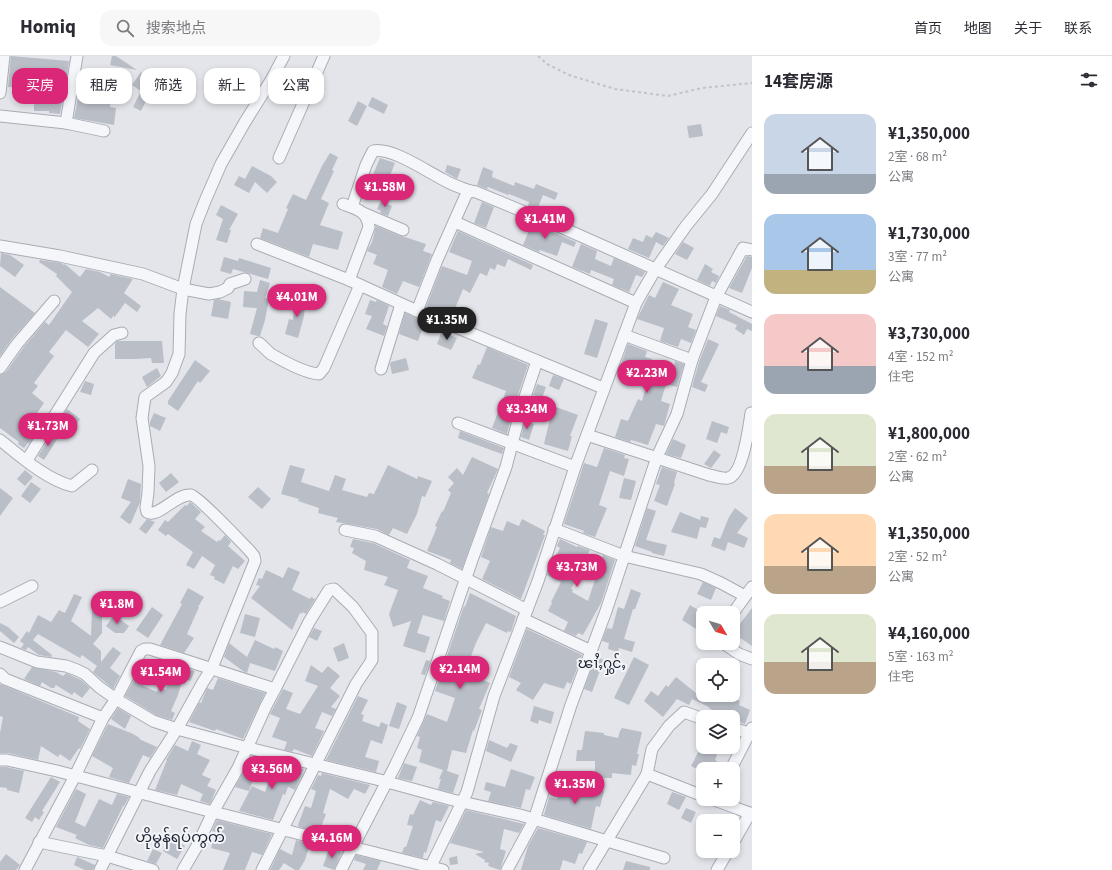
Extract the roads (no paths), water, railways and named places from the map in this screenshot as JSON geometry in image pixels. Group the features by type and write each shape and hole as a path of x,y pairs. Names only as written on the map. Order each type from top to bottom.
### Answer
{"street":[{"path":"0,93 4,56"},
{"path":"66,124 77,56"},
{"path":"100,870 150,772 178,729 212,668 255,561 254,556 204,504 191,495 174,501 155,513 148,514 146,510 149,466 142,418 145,397 166,382 172,374 179,354 180,314 196,224 221,164 284,56"},
{"path":"279,158 324,56"},
{"path":"0,116 66,124 104,131"},
{"path":"430,869 467,792 494,696 538,581 554,529 603,388 636,304 655,270 686,226 712,194 752,133"},
{"path":"403,230 347,205 373,152 380,150 412,163 446,181 556,225 752,312"},
{"path":"417,311 437,260 466,195 470,191"},
{"path":"259,342 270,353 312,374 319,374 324,368 355,282 369,227 368,219 363,213"},
{"path":"454,222 636,304"},
{"path":"257,244 355,282 417,311 603,388"},
{"path":"0,246 60,256 143,274 184,289 208,294 220,292 228,288 230,284 244,279"},
{"path":"507,870 534,819 571,705 624,556 657,457 677,414 692,360 716,297 743,248 752,250"},
{"path":"0,368 17,344 54,301"},
{"path":"381,369 401,304"},
{"path":"27,460 94,353 114,335 122,333"},
{"path":"624,335 692,360"},
{"path":"341,870 387,782 418,718 506,467 521,409 537,361"},
{"path":"587,435 709,475 727,478 732,476 747,462 751,413"},
{"path":"458,423 575,467"},
{"path":"0,440 43,472 65,484 72,486 92,470"},
{"path":"554,529 624,556 701,574 745,596"},
{"path":"345,530 375,536 437,564 466,579 525,615 591,651"},
{"path":"0,602 32,586"},
{"path":"738,606 752,587"},
{"path":"183,870 238,768 266,706 309,622 329,590 334,589 353,607 372,633 372,660 356,684 262,870"},
{"path":"0,647 37,662 66,666 86,674 116,699 154,721 178,729 248,748 534,819 664,858"},
{"path":"25,870 75,776 103,718 116,699 141,651 150,649 275,689"},
{"path":"733,650 752,659"},
{"path":"0,674 5,679 103,718"},
{"path":"589,870 647,774 652,749 678,716 684,712 696,716"},
{"path":"735,762 751,732 740,730"},
{"path":"0,760 7,760 75,776 353,847 430,869 443,870"},
{"path":"647,774 696,793"},
{"path":"731,806 751,814 740,831"},
{"path":"39,842 107,856 153,870"},
{"path":"717,870 724,858"}],"district":[{"name":"ၽၢႆႇႁွင်ႇ","path":"602,664"},
{"name":"ဟိုမွန်ရပ်ကွက်","path":"180,837"}]}
